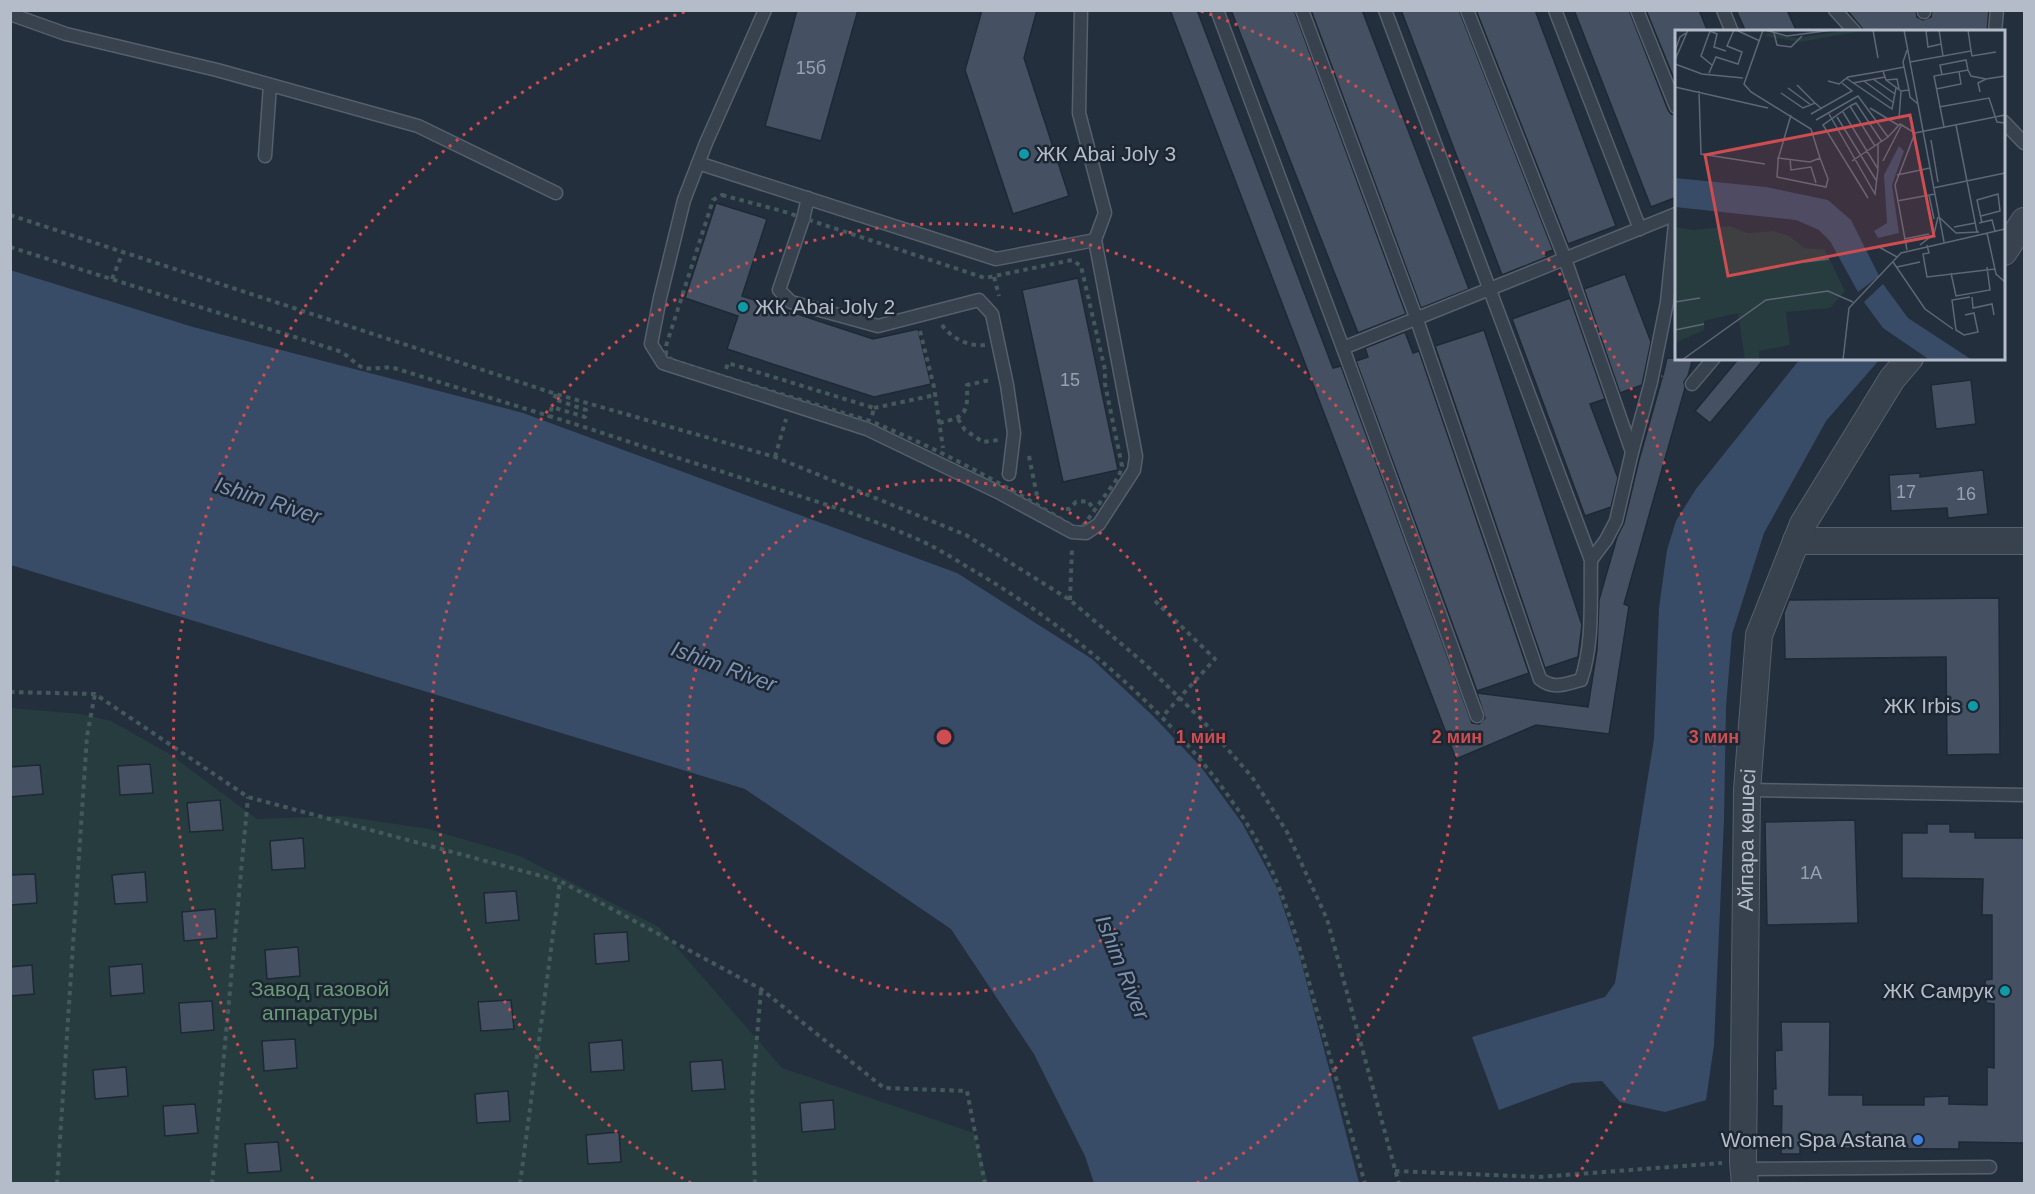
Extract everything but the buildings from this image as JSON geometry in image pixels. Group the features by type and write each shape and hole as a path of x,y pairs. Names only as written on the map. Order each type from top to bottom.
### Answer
{"street":[{"path":"2006,249 2025,221"},
{"name":"Айпара көшесі","path":"1744,1171 1747,790 1759,635 1803,524 1886,389 1908,360"},
{"path":"1796,541 2025,541"}],"lane":[{"path":"765,10 684,200 651,344 663,363 723,378 791,404 869,425 1072,532 1086,533 1099,524 1134,470 1136,456 1095,240 1105,213 1079,113 1081,10"},
{"path":"1217,10 1477,716"},
{"path":"1302,10 1417,320 1540,679 1546,684 1557,687 1581,680 1588,656 1591,560 1385,10"},
{"path":"1467,10 1565,260 1632,452"},
{"path":"1555,10 1640,229"},
{"path":"1637,10 1675,102"},
{"path":"1723,10 1731,30"},
{"path":"1835,10 1853,30"},
{"path":"1995,30 1997,10"},
{"path":"10,14 66,34 217,70 418,126 556,193"},
{"path":"265,156 270,85"},
{"path":"2005,123 2025,143"},
{"path":"698,163 996,259 1095,240"},
{"path":"808,198 779,290 791,302 878,326 979,300 992,314 1006,377 1014,433 1010,474"},
{"path":"1343,348 1675,214"},
{"path":"1591,560 1606,540 1616,521 1651,382 1667,302 1675,224"},
{"path":"1692,384 1712,360"},
{"path":"1747,790 2025,795"},
{"path":"1744,1171 1990,1167"}],"path":[{"path":"722,195 803,219 985,278 1071,260 1081,266 1105,370 1105,384 1122,466 1119,476 1084,525 1076,528 984,473 944,454 869,425 723,378 676,362 666,356 666,346 713,200 722,195"},
{"path":"10,215 556,394 775,457 966,536 1070,600 1145,664 1180,699 1252,777 1287,832 1327,919 1399,1184"},
{"path":"10,247 339,351 363,367 394,368 844,509 920,540 1010,592 1053,621 1162,717 1195,753 1252,833 1284,899 1298,941 1365,1184"},
{"path":"112,279 123,252"},
{"path":"934,311 947,331 965,343 981,346 998,341"},
{"path":"916,316 935,395 944,454"},
{"path":"723,378 728,363 874,408 935,395"},
{"path":"939,423 958,419 963,414 968,400 967,385 1006,377"},
{"path":"549,416 552,407 585,417 586,410 554,399 556,394"},
{"path":"775,457 791,404"},
{"path":"869,425 874,408"},
{"path":"958,419 965,430 983,442 994,441 1014,433"},
{"path":"1058,509 1069,509 1076,502 1088,501 1095,510"},
{"path":"1070,600 1072,532"},
{"path":"1155,601 1215,659 1162,717"},
{"path":"10,692 95,694 248,797 560,881 761,989 884,1088 967,1091 985,1184"},
{"path":"57,1184 87,736 95,694"},
{"path":"212,1184 248,797"},
{"path":"520,1184 560,881"},
{"path":"755,1184 752,1095 761,989"},
{"path":"1395,1171 1539,1178 1744,1171"}],"green space":[{"name":"Завод газовой аппаратуры","path":"10,708 81,714 111,721 168,753 257,819 342,816 429,829 520,856 659,927 782,1068 974,1133 988,1183 11,1183"}],"water":[{"name":"Ishim River","path":"10,270 193,327 523,413 957,573 1092,659 1153,716 1201,767 1242,823 1276,886 1299,954 1359,1183 1094,1183 1085,1156 1034,1054 951,929 745,789 11,565"},
{"path":"1799,360 1879,360 1826,421 1764,533 1732,634 1726,706 1724,819 1714,1045 1706,1100 1665,1112 1620,1102 1602,1081 1572,1083 1499,1110 1472,1037 1605,997 1615,983 1654,739 1659,608 1667,550 1676,521 1696,489"}],"place":[{"name":"ЖК Abai Joly 3","path":"1024,154"},
{"name":"ЖК Abai Joly 2","path":"743,307"},
{"name":"ЖК Irbis","path":"1973,706"},
{"name":"ЖК Самрук","path":"2005,991"},
{"name":"Women Spa Astana","path":"1918,1140"}]}
